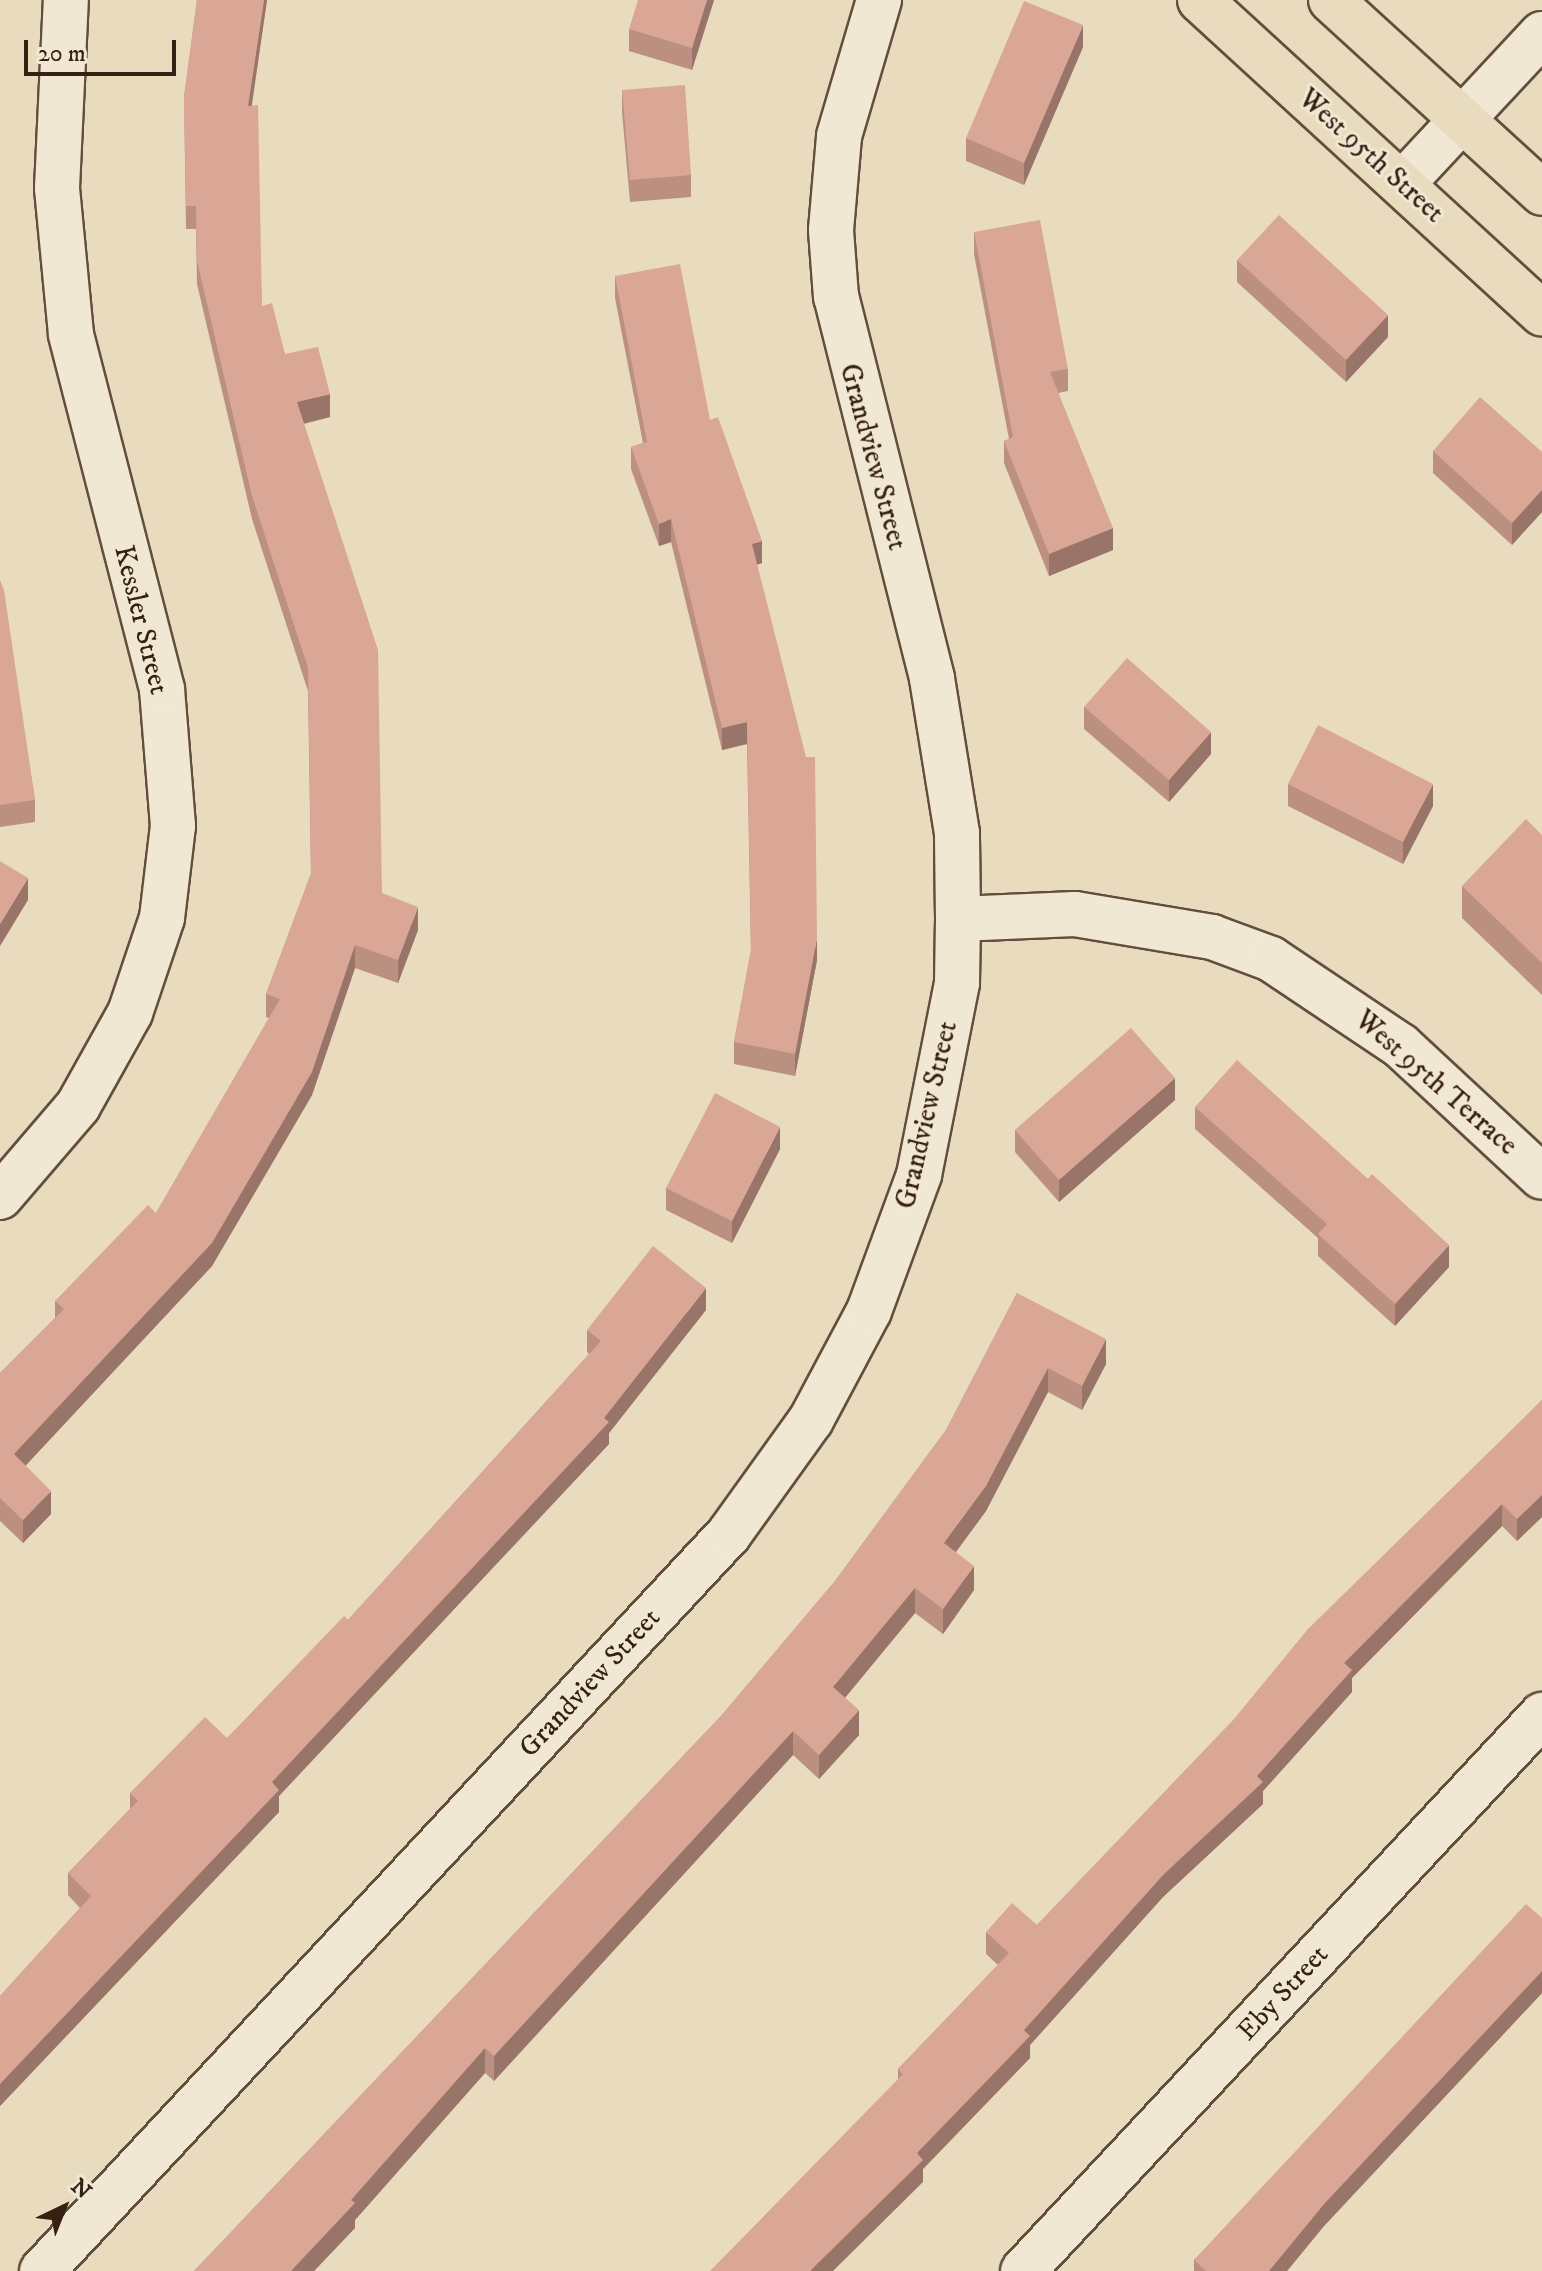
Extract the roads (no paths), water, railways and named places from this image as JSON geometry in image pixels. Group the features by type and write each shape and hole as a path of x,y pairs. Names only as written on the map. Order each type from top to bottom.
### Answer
{"main road":[{"name":"West 95th Street","path":"1200,0 1542,313"},
{"path":"1331,0 1542,193"}],"street":[{"name":"Kessler Street","path":"0,1197 78,1106 130,1013 162,918 173,826 162,689 71,334 57,188 66,0"},
{"name":"Grandview Street","path":"42,2271 729,1534 811,1420 869,1311 919,1175 957,983 958,919 957,833 932,678 836,297 831,230 839,136 879,0"},
{"path":"1402,184 1542,34"},
{"name":"West 95th Terrace","path":"958,919 1075,914 1212,937 1271,959 1401,1046 1542,1177"},
{"name":"Eby Street","path":"1023,2271 1542,1715"}]}
